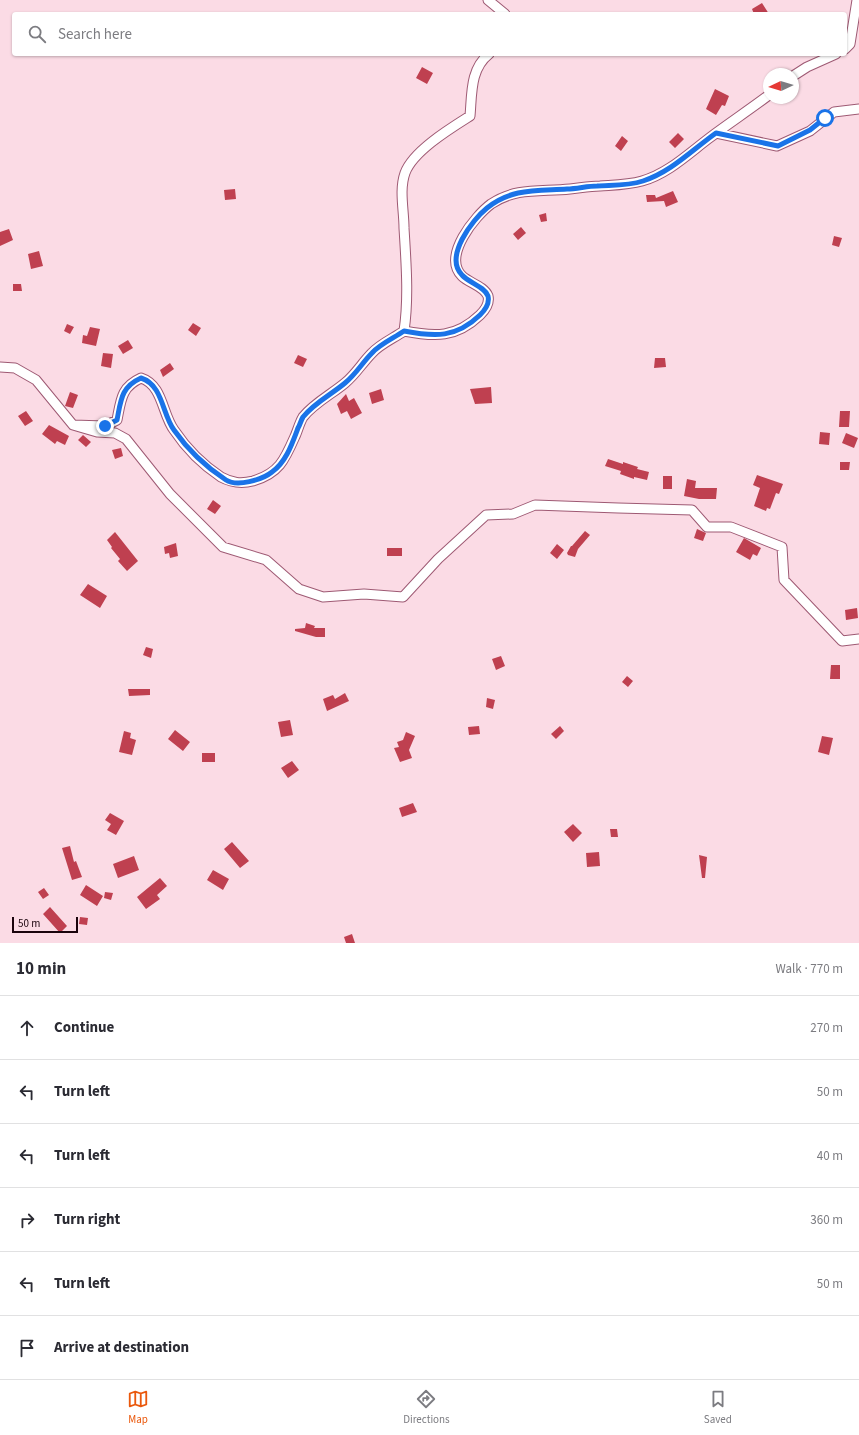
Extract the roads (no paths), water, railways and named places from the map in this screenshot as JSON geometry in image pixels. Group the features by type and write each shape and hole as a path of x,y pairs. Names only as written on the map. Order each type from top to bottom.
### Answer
{"street":[{"path":"488,0 503,12"},
{"path":"847,47 850,44 848,37 857,0"},
{"path":"404,331 407,313 402,196 405,173 415,157 433,140 470,116 473,80 477,69 487,56"},
{"path":"799,72 832,56"},
{"path":"73,425 105,426 117,420 124,391 132,382 141,378 148,380 159,395 167,419 186,446 212,471 230,482 247,482 263,478 273,472 286,457 303,418 354,376 372,352 404,331 445,335 462,328 483,312 488,302 487,295 484,291 462,275 457,264 457,252 463,237 478,216 486,208 499,199 512,193 626,185 656,176 671,167 763,99"},
{"path":"716,133 778,146 810,130 834,112 859,109"},
{"path":"0,367 15,368 36,380 73,425 97,432 115,433 126,439 170,494 223,547 266,560 299,589 323,597 364,594 403,597 438,559 486,514 513,514 535,505 692,510 707,527 731,527 782,547 784,580 842,641 859,639"}]}
